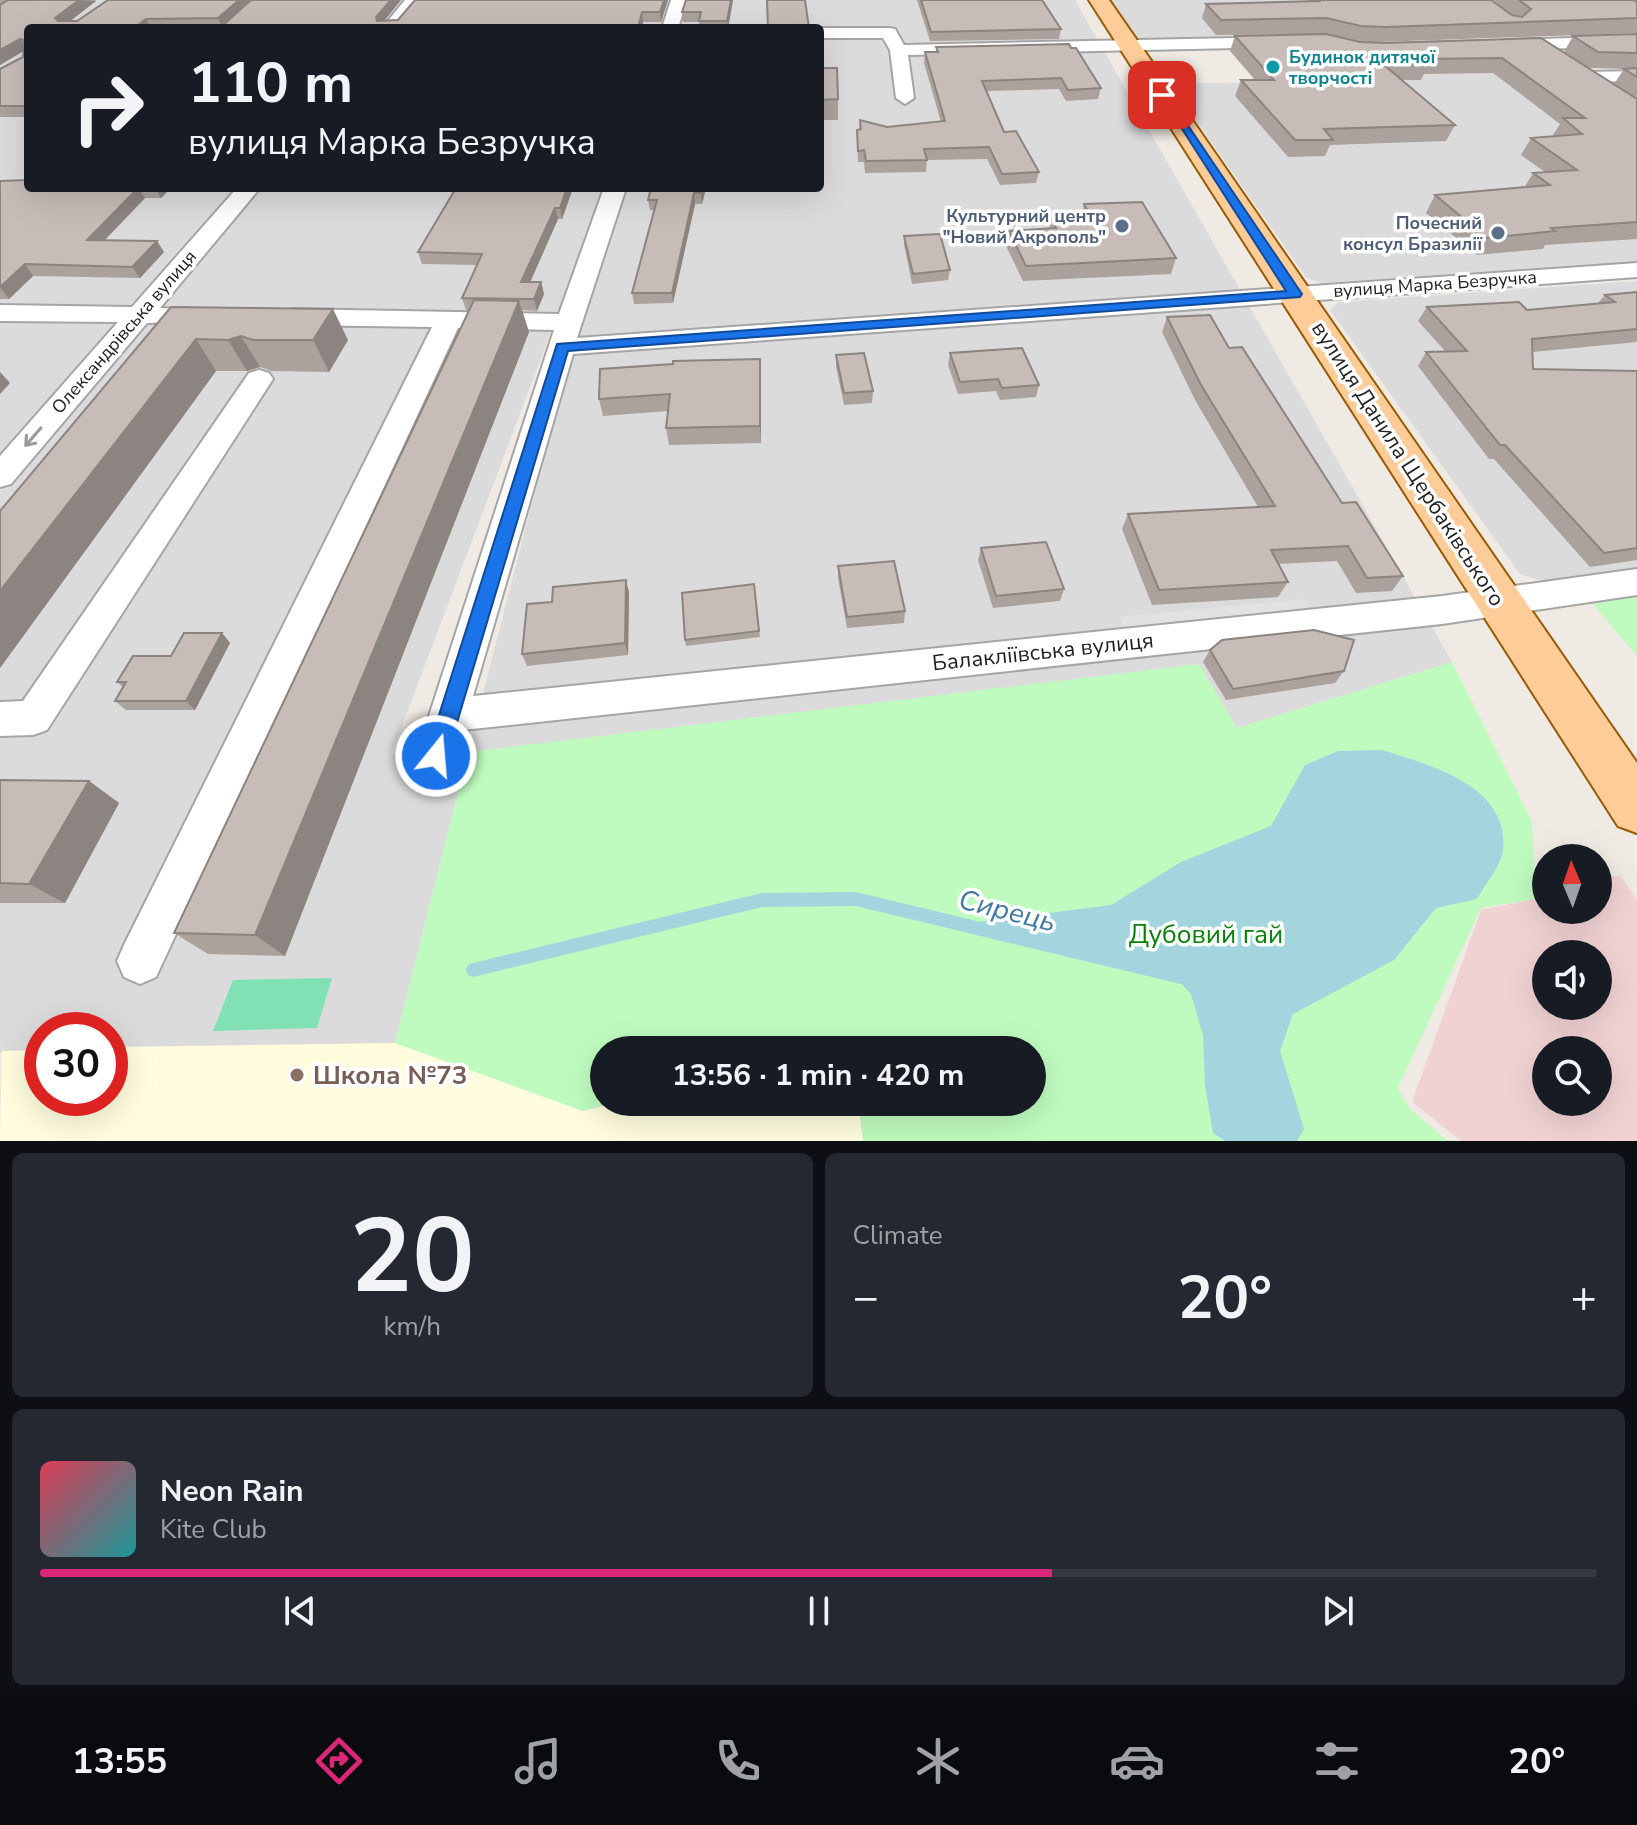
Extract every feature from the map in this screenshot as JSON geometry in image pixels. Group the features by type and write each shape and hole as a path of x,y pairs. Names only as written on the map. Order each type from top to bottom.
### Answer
{"main road":[{"name":"вулиця Данила Щербаківського","path":"1099,0 1637,808"}],"street":[{"path":"393,24 414,0"},
{"path":"671,24 679,0"},
{"path":"824,33 889,33 899,50 905,98"},
{"path":"1490,46 1637,41"},
{"path":"899,50 1290,42"},
{"path":"1536,44 1613,97"},
{"path":"1585,77 1637,76"},
{"name":"Олександрівська вулиця","path":"0,476 246,192"},
{"path":"436,756 566,334 614,192"},
{"name":"вулиця Марка Безручка","path":"263,317 449,320 566,334 1295,294 1637,270"},
{"path":"0,313 232,316"},
{"path":"140,961 449,320"},
{"path":"0,719 33,718 259,379"},
{"name":"Балакліївська вулиця","path":"449,715 1498,602 1637,582"}],"shaded area":[{"path":"0,0 1075,0 1452,662 1237,728 468,752 579,319 134,310 0,464"},
{"path":"1111,0 1472,0 1308,37 1139,40"},
{"path":"1530,47 1637,116 1637,262 1321,283 1306,277 1170,84 1378,80"},
{"path":"1637,281 1637,573 1551,584 1520,574 1330,310 1338,302"},
{"path":"142,321 552,329 391,755 468,752 395,1043 128,1049 128,1012 24,1012 24,1051 0,1053 0,490"},
{"path":"1304,599 1315,619 1128,637 1119,617"},
{"path":"1612,876 1621,876 1637,901 1637,1141 1461,1141 1412,1102 1481,910 1532,899 1532,924 1612,924"},
{"name":"Школа №73","path":"395,1043 582,1111 590,1109 590,1116 860,1116 863,1141 0,1141 2,1051 24,1050 24,1116 128,1116 128,1047"}],"green space":[{"path":"1637,589 1637,656 1587,597"},
{"name":"Дубовий гай","path":"1452,662 1532,821 1533,844 1532,900 1481,908 1398,1088 1408,1107 1448,1141 863,1141 860,1116 1046,1116 1046,1036 590,1036 590,1109 583,1111 395,1043 468,752 1199,664 1237,728"},
{"path":"332,978 317,1028 213,1031 233,980"}],"water":[{"path":"1382,750 1443,771 1480,794 1493,809 1501,827 1502,855 1477,899 1436,908 1394,960 1293,1014 1280,1051 1304,1129 1297,1141 1225,1141 1213,1133 1205,1085 1203,1035 1191,994 1164,966 971,923 1111,905 1181,862 1271,826 1305,765 1338,751"}],"building":[{"path":"8,0 79,0 55,18 58,21 77,21 108,0 239,0 218,18 146,19 139,24 24,24 24,40 20,39 0,50 0,5"},
{"path":"251,0 391,0 376,17 377,21 398,20 415,0 664,0 660,12 642,12 639,24 224,24"},
{"path":"686,0 731,0 727,21 699,21 701,12 682,12"},
{"path":"767,0 805,0 808,24 768,24"},
{"path":"921,0 1042,0 1061,29 931,32"},
{"path":"1318,0 1491,0 1512,15 1522,17 1531,9 1519,0 1633,0 1637,2 1637,18 1386,27 1361,26 1326,18 1221,20 1206,4"},
{"path":"1326,34 1360,42 1386,43 1541,38 1637,99 1637,222 1551,228 1555,231 1487,238 1435,195 1550,185 1533,173 1577,170 1531,138 1582,134 1563,118 1585,118 1502,58 1422,59 1429,64 1384,65 1455,125 1324,129 1333,140 1295,140 1241,80 1274,80 1235,36"},
{"path":"1637,34 1637,53 1598,52 1573,36"},
{"path":"24,40 24,106 0,106 0,69 23,57"},
{"path":"1069,44 1071,48 1076,48 1101,88 1068,90 1061,78 982,81 1004,132 1016,131 1039,172 1002,174 989,147 924,149 927,160 866,161 864,150 858,151 860,120 887,127 945,121 925,52 938,52 936,47"},
{"path":"824,68 837,68 838,99 824,100"},
{"path":"1637,68 1637,77 1624,69"},
{"path":"24,180 24,192 134,192 87,240 157,241 132,267 25,264 0,287 0,181"},
{"path":"454,192 566,192 521,282 541,282 534,299 462,298 482,254 418,252"},
{"path":"650,192 701,192 694,193 672,293 632,293 657,200 648,200"},
{"path":"1142,202 1176,258 1026,266 1009,231 1056,228 1051,219 1091,217 1084,204"},
{"path":"940,234 950,270 913,274 904,236"},
{"path":"1637,292 1637,329 1532,339 1533,369 1637,371 1637,548 1604,553 1505,445 1500,445 1426,352 1467,351 1427,307 1519,302 1527,310 1615,302 1605,295"},
{"path":"474,300 519,301 255,935 174,933"},
{"path":"171,307 333,309 313,340 253,340 241,336 228,340 196,339 0,591 0,511"},
{"path":"1210,315 1229,348 1242,347 1342,503 1356,502 1403,576 1367,578 1348,546 1271,550 1288,582 1159,590 1128,514 1275,506 1201,385 1167,317"},
{"path":"1022,348 1039,385 1002,388 998,379 960,382 950,353"},
{"path":"864,353 873,391 844,393 836,355"},
{"path":"760,359 760,426 666,428 670,394 599,399 600,369 673,364 673,361"},
{"path":"1046,542 1064,589 996,596 981,548"},
{"path":"894,561 905,611 847,617 838,566"},
{"path":"626,580 625,643 522,654 527,604 552,602 553,587"},
{"path":"754,584 759,631 685,640 682,593"},
{"path":"1314,630 1354,640 1344,671 1233,689 1210,650 1222,640"},
{"path":"184,633 222,633 186,701 115,701 126,682 117,682 133,656 171,656"},
{"path":"0,780 89,781 29,884 0,883"}],"waterway":[{"name":"Сирець","path":"473,970 762,900 856,899 1185,978"}],"place":[{"name":"Будинок дитячої творчості","path":"1273,67"},
{"name":"Культурний центр \"Новий Акрополь\"","path":"1122,226"},
{"name":"Почесний консул Бразилії","path":"1498,233"},
{"name":"Школа №73","path":"297,1075"}],"route":[{"path":"436,756 562,347 1295,294 1162,95"}]}
